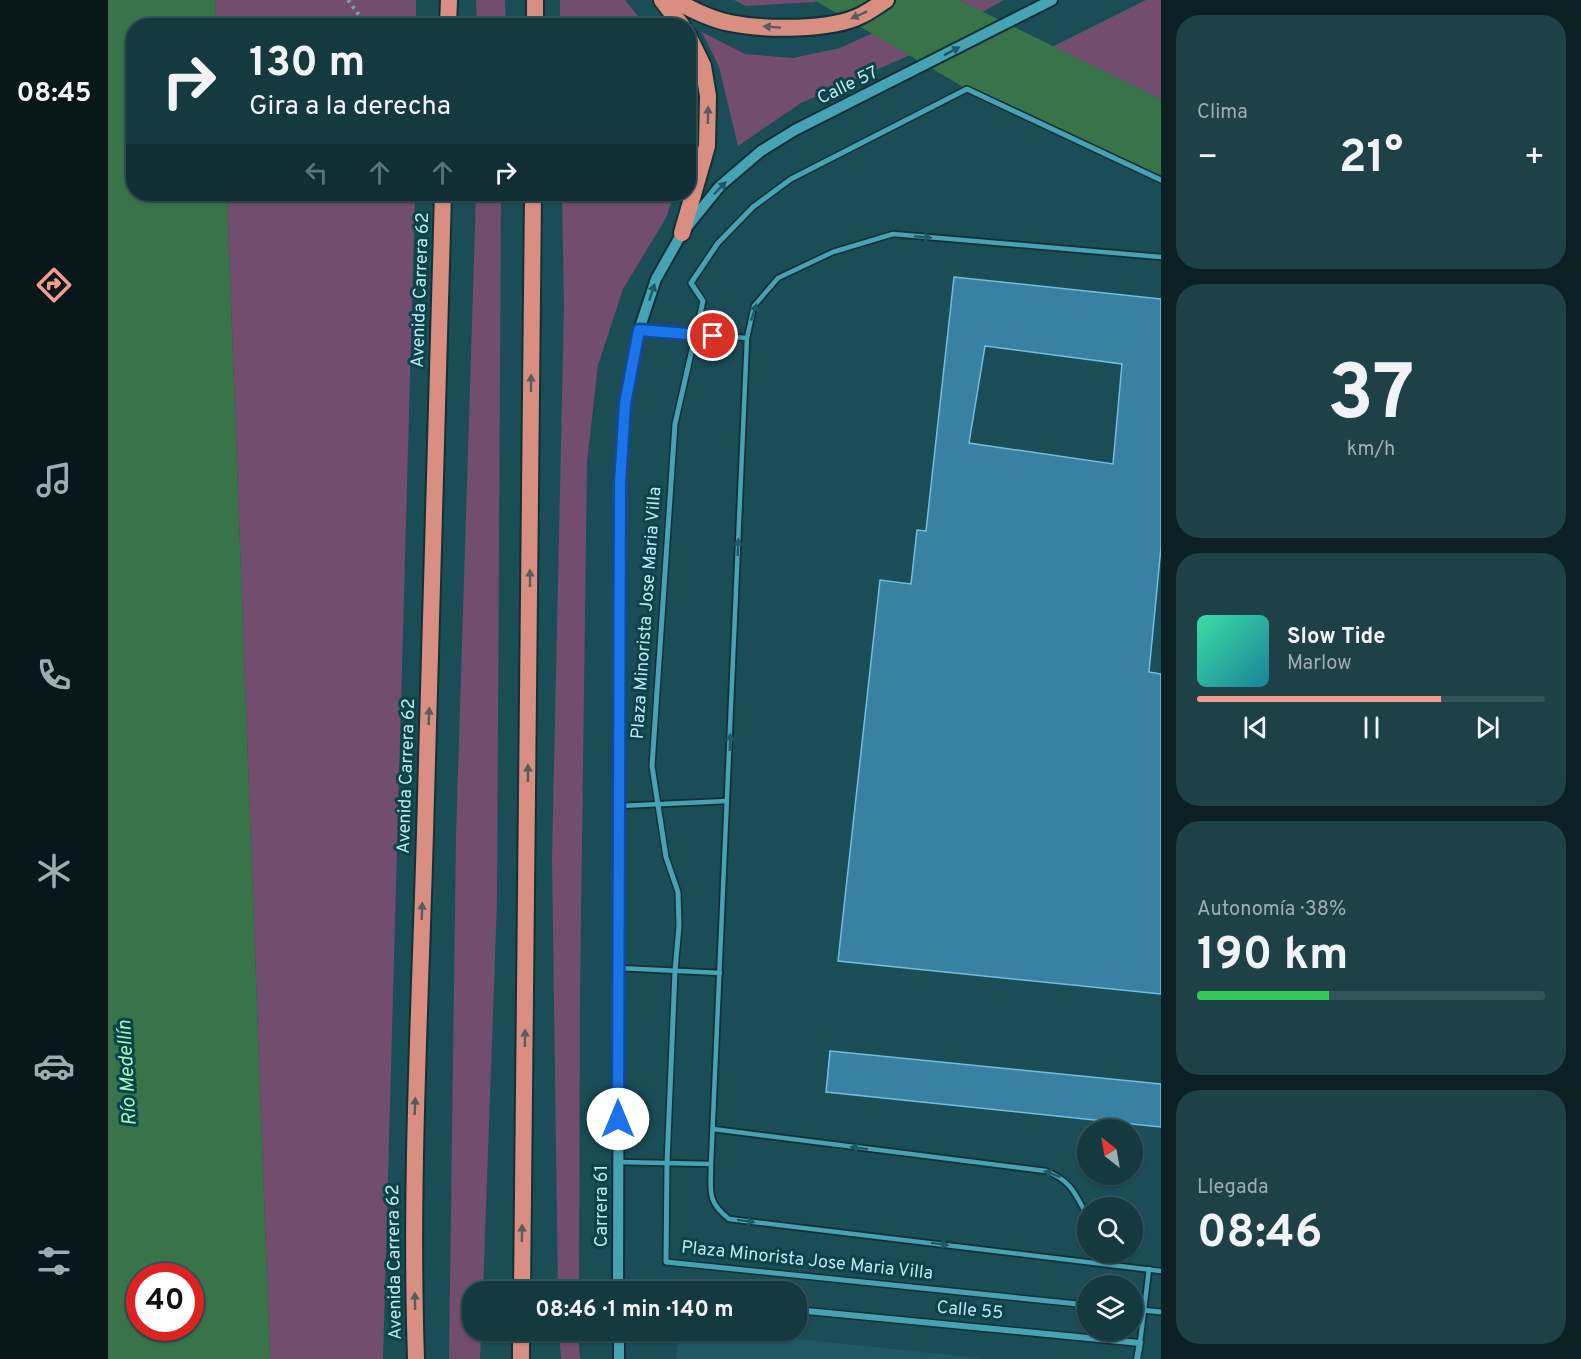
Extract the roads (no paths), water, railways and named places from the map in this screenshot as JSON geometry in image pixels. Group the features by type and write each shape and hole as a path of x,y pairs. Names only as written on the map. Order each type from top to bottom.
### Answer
{"highway":[{"path":"448,0 448,18"},
{"path":"535,0 535,18"},
{"path":"662,0 676,18"},
{"path":"675,0 697,13 730,23 801,28 830,25 861,16 886,0"},
{"path":"696,52 703,66 708,96 707,146 696,184"},
{"name":"Avenida Carrera 62","path":"416,1359 413,1221 415,1119 426,831 443,201"},
{"path":"522,1281 533,201"},
{"path":"682,233 691,201"},
{"path":"521,1341 521,1359"}],"street":[{"name":"Calle 57","path":"682,233 720,186 762,151 795,130 1052,0"},
{"name":"Plaza Minorista Jose Maria Villa","path":"1077,1304 666,1262 667,1163 679,926 678,892 666,857 652,766 675,424 703,301 691,283 718,243 753,207 791,179 966,89 1161,180"},
{"name":"Carrera 61","path":"618,1281 620,483 625,404 639,330 656,279 682,233"},
{"path":"1144,1310 1161,1312"},
{"name":"Calle 55","path":"807,1311 1140,1343"},
{"path":"619,1341 620,1359"},
{"path":"1137,1359 1140,1343"}],"lane":[{"path":"1161,257 893,234 833,252 778,278 754,306 747,338 711,1164 711,1201 729,1219 1161,1271"},
{"path":"639,330 747,338"},
{"path":"619,806 727,801"},
{"path":"619,968 720,973"},
{"path":"713,1129 1046,1171 1060,1176 1071,1186 1077,1197"},
{"path":"618,1162 711,1164"},
{"path":"1140,1343 1149,1269"}],"water":[{"name":"Río Medellín","path":"108,0 215,0 216,18 126,18 126,201 227,201 270,1359 108,1359"},
{"path":"814,0 959,0 1161,99 1161,180 967,89"}]}
